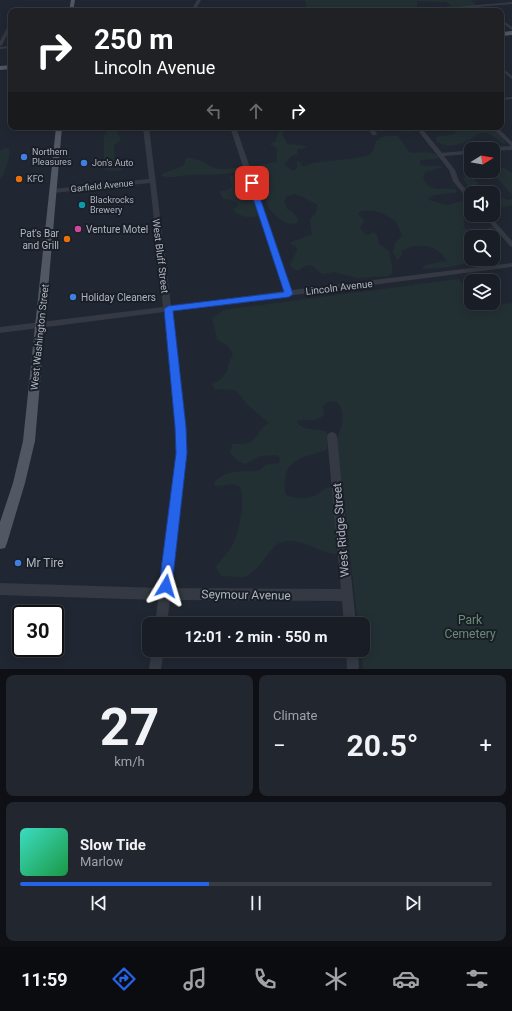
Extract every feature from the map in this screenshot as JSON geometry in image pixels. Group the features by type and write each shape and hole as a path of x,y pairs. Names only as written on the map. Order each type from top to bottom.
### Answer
{"main road":[{"name":"West Washington Street","path":"0,543 19,483 29,441 59,130"}],"street":[{"path":"450,8 512,3"},
{"path":"504,22 512,29"},
{"path":"0,46 8,30"},
{"path":"504,71 512,78"},
{"name":"West Bluff Street","path":"146,130 181,427 181,453 162,617"},
{"path":"234,130 289,294"},
{"path":"372,130 374,134"},
{"path":"497,130 512,146"},
{"path":"422,132 452,170 456,180 464,191"},
{"path":"500,148 512,146"},
{"path":"440,155 464,153"},
{"name":"Garfield Avenue","path":"53,191 152,181"},
{"path":"492,222 512,246"},
{"name":"Lincoln Avenue","path":"0,330 512,265"},
{"name":"West Ridge Street","path":"332,436 349,617"},
{"name":"Seymour Avenue","path":"0,589 77,590 164,594 347,595"},
{"path":"156,669 157,657"},
{"path":"352,657 353,669"}],"green space":[{"path":"305,0 481,0 472,1 479,7 476,8 443,8 452,5 446,2 417,1 417,8 305,8 307,7"},
{"path":"107,130 116,130 121,140 114,145 114,160 124,167 118,171 105,170 104,168 104,136"},
{"path":"280,130 283,131 283,137 286,144 306,146 305,148 297,149 297,154 290,157 284,165 293,171 297,169 297,162 299,161 302,166 305,166 314,163 370,155 374,149 376,141 389,136 398,136 409,152 428,152 436,154 439,157 437,159 420,160 420,164 423,165 443,167 425,172 423,178 425,183 432,188 454,189 458,192 434,195 428,198 429,200 446,205 464,200 464,227 467,230 464,230 464,263 442,268 423,269 425,265 447,261 438,251 427,246 414,246 407,248 401,251 402,256 397,260 393,252 395,243 402,236 396,221 379,212 365,211 359,212 358,214 364,221 360,228 367,235 374,232 378,237 378,243 389,251 393,273 388,276 357,278 335,272 323,274 310,265 295,270 290,265 298,248 289,243 312,234 310,219 316,213 318,205 295,194 287,196 284,201 287,209 294,214 298,221 290,224 277,217 268,206 255,166 277,162 277,147 270,145 276,141"},
{"path":"406,130 417,130 414,131 406,132"},
{"path":"453,130 495,130 506,143 505,144 489,134 484,133 481,133 459,144 451,145 439,143 436,140 436,137 456,134"},
{"path":"4,148 9,149 9,156 0,180 0,151"},
{"path":"189,158 198,160 215,168 242,168 242,170 222,174 171,177 162,176 162,174 185,164 185,159"},
{"path":"500,168 505,168 512,173 512,195 497,178 500,178"},
{"path":"241,174 248,178 259,214 257,216 247,217 238,214 233,209 238,206 236,202 223,199 220,194 220,191 227,190 232,186 229,176"},
{"path":"463,178 473,178 480,186 468,186"},
{"path":"500,197 509,200 512,199 512,205 500,208"},
{"path":"490,227 493,227 496,230 485,230"},
{"name":"Park Cemetery","path":"459,279 464,286 464,310 500,310 500,305 512,303 512,669 363,669 362,657 370,657 370,617 357,617 337,439 341,430 343,415 337,402 333,401 326,403 323,406 324,415 317,419 297,421 298,424 304,428 326,431 328,439 327,450 294,462 286,472 284,488 286,495 300,498 314,496 330,487 333,490 340,551 336,554 329,553 298,542 283,542 276,545 249,575 243,577 221,576 216,567 232,547 240,523 242,498 239,486 232,484 216,486 214,483 222,476 227,474 257,471 267,464 279,463 280,458 277,455 260,456 245,464 238,461 230,453 232,444 248,443 252,441 269,423 247,404 236,390 214,389 212,384 225,375 233,354 228,346 217,339 212,318 224,310"}],"place":[{"name":"Northern Pleasures","path":"24,157"},
{"name":"Jon's Auto","path":"84,163"},
{"name":"KFC","path":"19,179"},
{"name":"Blackrocks Brewery","path":"82,205"},
{"name":"Venture Motel","path":"78,229"},
{"name":"Pat's Bar and Grill","path":"67,239"},
{"name":"Holiday Cleaners","path":"73,297"},
{"name":"Mr Tire","path":"18,563"}],"route":[{"path":"166,586 181,453 181,427 168,309 289,294 252,183"}]}
